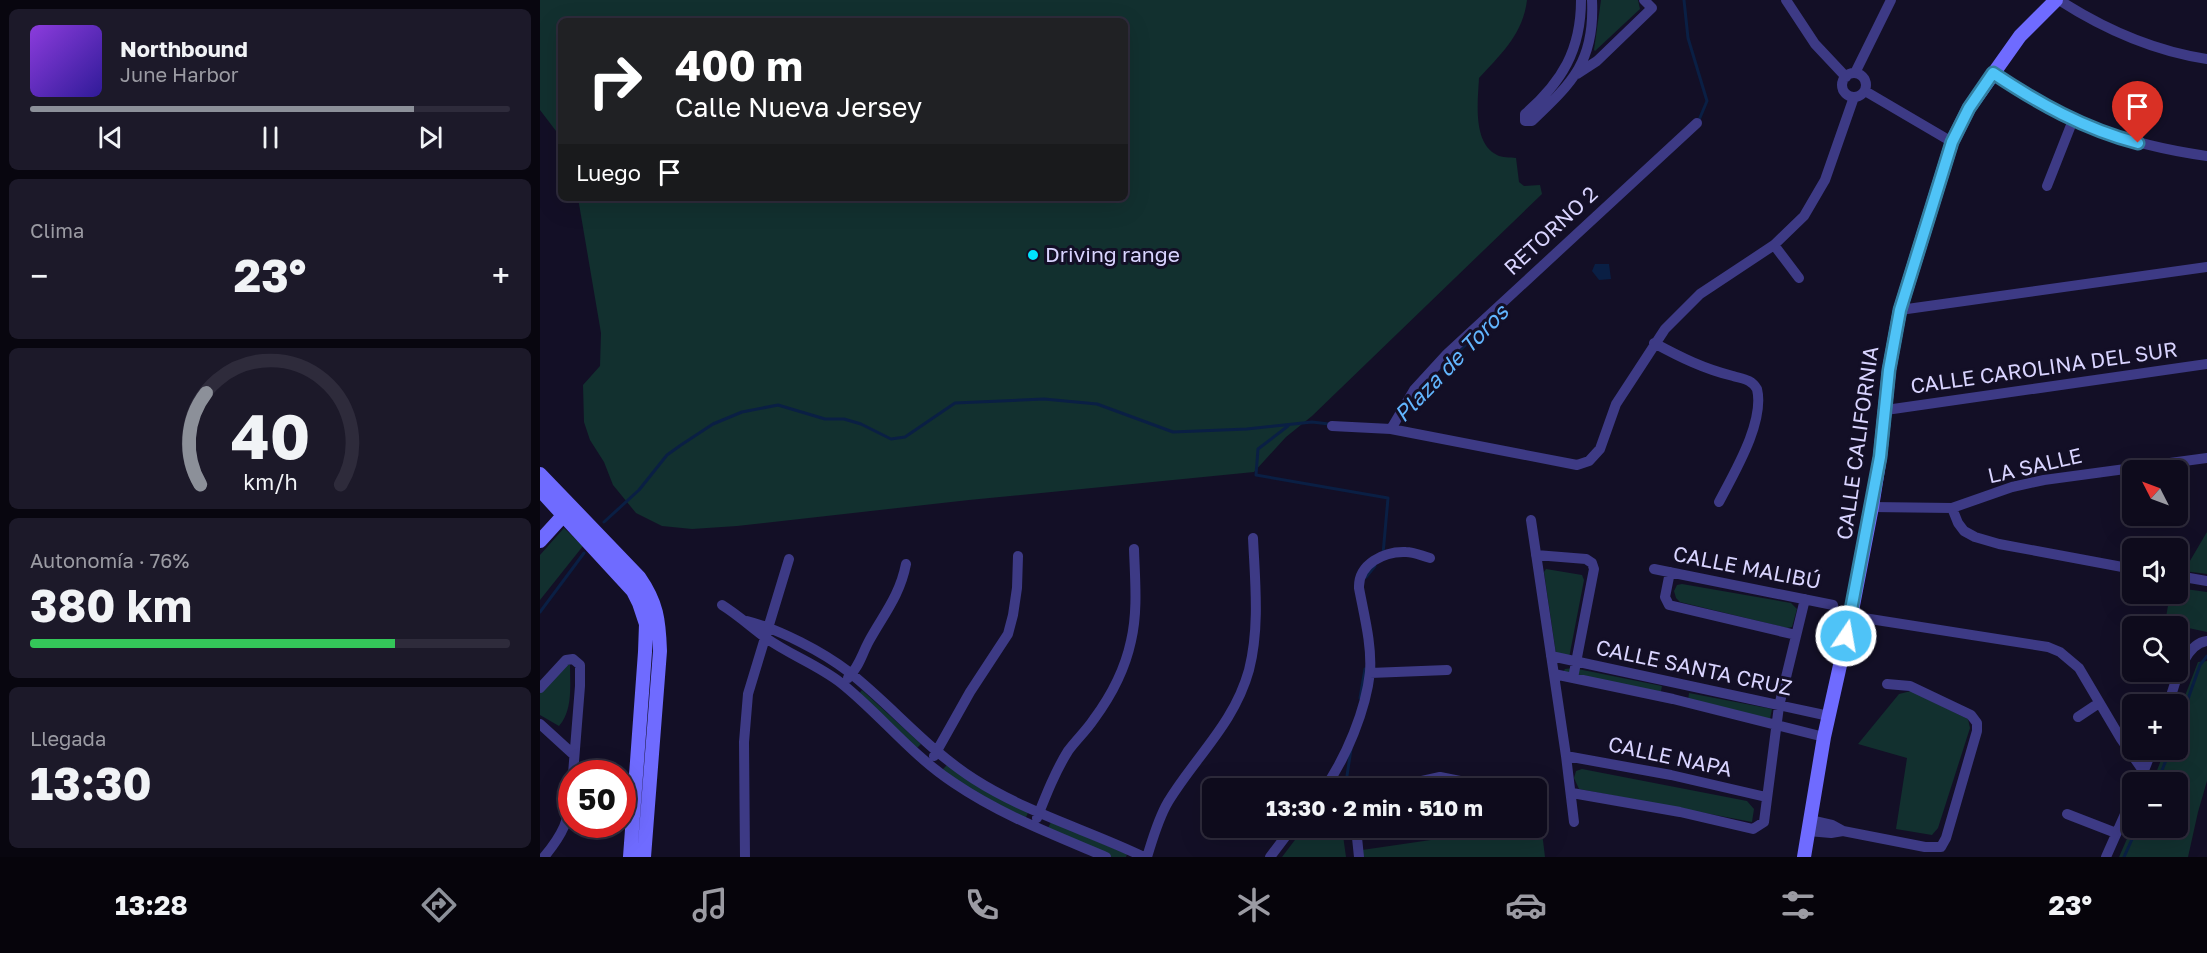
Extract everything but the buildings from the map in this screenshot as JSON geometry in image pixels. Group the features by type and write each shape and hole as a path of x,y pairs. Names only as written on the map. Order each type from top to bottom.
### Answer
{"main road":[{"name":"CALLE CALIFORNIA","path":"1804,857 1824,737 1872,507 1886,410 1889,370 1900,310 1952,142 1969,108 2020,36 2058,0"},
{"path":"540,474 633,591 646,624 630,857"},
{"path":"540,490 568,510 639,577 650,593 659,623 660,651 644,857"},
{"path":"540,541 568,510"}],"street":[{"path":"1581,0 1575,46 1557,81 1525,114 1525,121 1532,121 1576,75 1597,61 1652,8 1644,0"},
{"path":"1557,81 1576,75 1588,47 1592,0"},
{"path":"1786,0 1815,44 1850,75 1865,80 1864,91 1860,96 1854,97 1847,94 1843,88 1850,75 1891,0"},
{"path":"2058,0 2087,18 2132,39 2207,59"},
{"path":"1993,73 2030,98 2073,120 2121,138 2170,151 2207,156"},
{"path":"1864,91 1952,142"},
{"path":"1332,426 1391,429 1577,465 1596,456 1616,404 1665,328 1700,294 1774,245 1794,227 1815,201 1825,180 1854,97"},
{"path":"2047,186 2073,120"},
{"name":"RETORNO 2","path":"1391,429 1414,390 1447,354 1697,123"},
{"path":"1774,245 1799,278"},
{"path":"1900,310 2207,267"},
{"path":"1654,343 1688,362 1746,380 1757,389 1758,408 1748,442 1719,502"},
{"name":"CALLE CAROLINA DEL SUR","path":"1886,410 2207,364"},
{"name":"LA SALLE","path":"1872,507 1952,508 2012,487 2044,480 2207,458"},
{"path":"1952,508 1958,524 1964,531 1975,537 1998,544 2122,567"},
{"path":"1531,520 1572,793 1574,822"},
{"path":"722,605 767,632 839,664 937,752 974,779 1039,813 1145,857 1162,813 1225,723 1249,671 1256,623 1253,538"},
{"path":"1034,827 1060,765 1070,749 1094,721 1122,670 1131,642 1135,618 1134,549"},
{"path":"1332,778 1354,731 1370,673 1370,652 1359,588 1361,574 1374,560 1389,554 1407,552 1430,558"},
{"path":"1536,555 1586,559 1592,562 1594,569 1573,678"},
{"path":"929,765 970,692 1008,634 1017,588 1018,556"},
{"path":"745,857 744,716 748,694 789,559"},
{"path":"842,684 859,667 868,643 903,583 906,564"},
{"name":"CALLE MALIBÚ","path":"1653,568 1833,605"},
{"path":"1670,572 1665,597 1670,605 1796,635"},
{"path":"2188,578 2207,581"},
{"path":"1572,793 1680,812 1753,829 1764,822 1779,706 1805,599"},
{"path":"1851,616 2048,647 2060,652 2079,668 2144,772"},
{"path":"767,632 842,684 929,765 974,796 1034,827 1106,857"},
{"path":"2172,694 2187,654 2196,644 2207,641"},
{"name":"CALLE SANTA CRUZ","path":"1551,656 1829,716"},
{"path":"540,688 566,660 573,659 580,665 574,760"},
{"path":"1370,673 1447,670"},
{"name":"CALLE SANTA CRUZ","path":"1554,674 1673,699 1824,737"},
{"path":"1673,699 1677,682"},
{"path":"1809,825 1831,834 1843,831 1925,847 1941,847 1946,838 1977,731 1977,723 1971,715 1910,686 1887,684"},
{"path":"2078,717 2099,703"},
{"path":"540,724 574,755"},
{"name":"CALLE NAPA","path":"1566,756 1766,797"},
{"path":"2144,772 2148,760"},
{"path":"2067,814 2116,833"},
{"path":"2106,857 2122,820"},
{"path":"544,857 559,838"},
{"path":"1270,857 1284,838"},
{"path":"1357,838 1359,857"}],"green space":[{"path":"540,0 1527,0 1521,23 1510,43 1479,78 1478,120 1480,131 1489,149 1499,156 1516,158 1519,182 1524,186 1540,185 1542,194 1312,416 1286,437 1254,472 692,529 662,526 636,513 613,485 604,462 590,440 584,422 583,385 600,366 601,333 579,201 1128,201 1128,18 558,18 558,136 540,110"},
{"path":"1601,0 1638,0 1640,9 1595,51 1594,50"},
{"path":"564,528 583,546 540,600 540,555"},
{"path":"2207,532 2207,574 2188,572 2188,564"},
{"path":"1546,569 1582,575 1584,580 1569,658 1556,654 1544,572"},
{"path":"1677,585 1791,603 1797,609 1792,627 1787,628 1680,602 1674,591"},
{"path":"2188,589 2207,592 2207,632 2188,628 2188,616 2166,616 2168,604 2188,604"},
{"path":"2207,661 2207,781 2188,857 2119,857 2127,838 2188,838 2188,772 2156,772 2161,760 2188,760 2188,694 2186,694 2198,662"},
{"path":"563,662 570,665 570,697 567,713 559,726 540,715 540,684"},
{"path":"1573,668 1662,686 1660,696 1562,673 1565,669"},
{"path":"862,690 921,744 917,748 858,695"},
{"path":"1911,691 1968,719 1970,728 1938,828 1932,835 1896,829 1907,758 1858,744 1899,694"},
{"path":"1689,693 1772,709 1770,719 1688,701"},
{"path":"947,765 1028,813 1025,819 969,789 942,770"},
{"path":"1582,769 1747,801 1754,809 1752,822 1579,789 1574,778 1576,771"},
{"path":"1051,822 1127,854 1126,857 1110,857 1047,830"},
{"path":"1296,838 1343,838 1346,857 1282,857"},
{"path":"1444,838 1543,838 1545,857 1363,857 1362,850"}],"water":[{"path":"1595,264 1609,264 1611,279 1599,280 1592,271"}],"waterway":[{"name":"Plaza de Toros","path":"1684,0 1688,38 1707,101 1699,120"},
{"name":"Plaza de Toros","path":"1440,370 1489,322"},
{"name":"Plaza de Toros","path":"604,522 639,490 667,455 681,445 713,424 742,412 778,405 825,419 844,419 861,424 891,439 905,437 955,403 1044,399 1097,404 1173,432 1247,429 1312,422 1329,424"},
{"path":"1288,426 1258,449 1256,475 1388,498 1383,554"},
{"name":"Plaza de Toros","path":"540,612 584,553"},
{"path":"1366,577 1375,566"},
{"path":"2188,699 2200,665 2207,656"},
{"path":"1360,698 1365,669"},
{"path":"1347,778 1351,749"},
{"path":"2161,772 2166,760"},
{"path":"2124,857 2133,838"}],"place":[{"name":"Driving range","path":"1033,255"}],"route":[{"path":"1846,636 1872,507 1886,410 1889,370 1900,310 1952,142 1969,108 1993,73 2030,98 2073,120 2138,143"}]}
